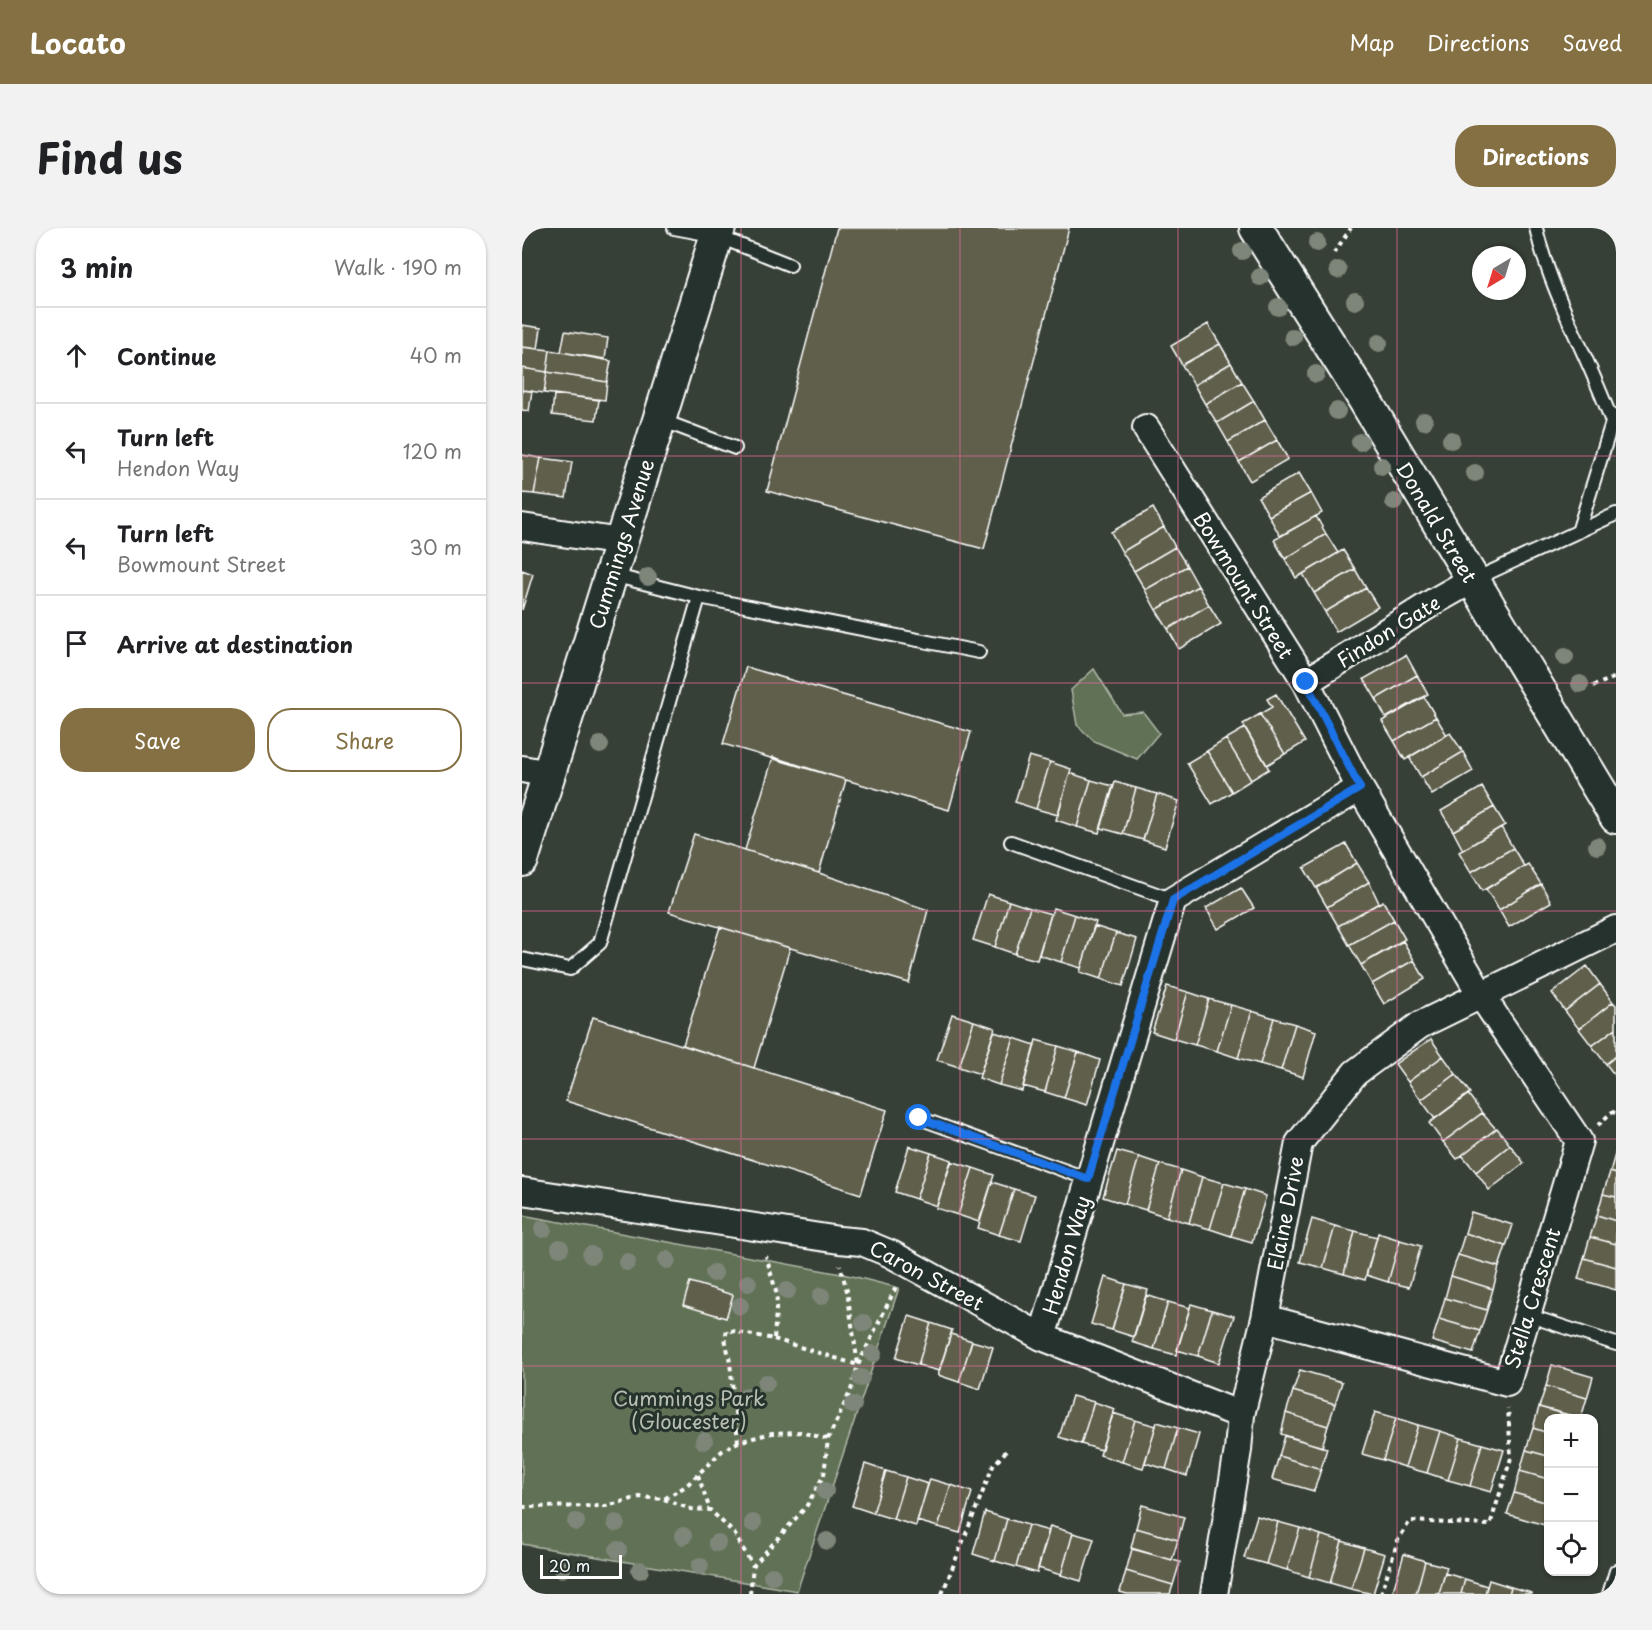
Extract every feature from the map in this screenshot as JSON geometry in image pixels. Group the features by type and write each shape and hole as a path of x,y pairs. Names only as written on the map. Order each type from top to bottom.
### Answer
{"street":[{"name":"Donald Street","path":"1256,228 1358,389 1616,817"},
{"name":"Cummings Avenue","path":"522,860 536,772 610,575 718,232"},
{"name":"Bowmount Street","path":"1146,428 1306,682 1360,788 1481,995"},
{"path":"522,526 621,542"},
{"name":"Findon Gate","path":"1306,682 1472,580"},
{"path":"1173,900 1360,788"},
{"name":"Hendon Way","path":"1042,1337 1173,900"},
{"name":"Elaine Drive","path":"1214,1594 1238,1450 1241,1415 1265,1318 1299,1143 1355,1073 1420,1025 1616,929"},
{"name":"Stella Crescent","path":"1265,1318 1506,1383 1579,1142 1481,995"},
{"name":"Caron Street","path":"522,1191 862,1242 891,1254 1042,1337 1241,1415"}],"lane":[{"path":"674,228 718,232 790,265"},
{"path":"1536,228 1542,256 1614,416 1578,532"},
{"path":"659,419 735,448"},
{"path":"1472,580 1616,514"},
{"path":"610,575 699,597 979,652"},
{"path":"522,959 570,969 600,943 699,597"},
{"path":"1011,842 1173,900"},
{"path":"919,1118 1088,1179"},
{"path":"1527,1315 1616,1344"},
{"path":"1609,1594 1616,1571"}],"path":[{"path":"1334,253 1351,228"},
{"path":"1593,686 1616,677"},
{"path":"757,1227 777,1295 774,1339"},
{"path":"839,1240 838,1258 847,1291 858,1365"},
{"path":"753,1566 807,1507 824,1474 828,1439 851,1390 858,1365 897,1285"},
{"path":"738,1442 730,1362 725,1338 727,1330 774,1339 858,1365"},
{"path":"1381,1594 1398,1540 1410,1521 1490,1526 1511,1458 1506,1383"},
{"path":"664,1499 686,1486 722,1451 738,1442 772,1433 801,1432 828,1439"},
{"path":"942,1594 993,1466 1007,1450"},
{"path":"698,1474 710,1510 734,1533 753,1566 750,1594"},
{"path":"522,1507 606,1506 640,1497 664,1499 691,1509 710,1510"}],"green space":[{"path":"1094,669 1122,714 1143,712 1159,733 1137,759 1094,741 1077,725 1071,690"},
{"name":"Cummings Park (Gloucester)","path":"522,1215 852,1276 899,1288 797,1591 522,1544"}],"building":[{"path":"837,228 1069,228 984,549 767,491"},
{"path":"1208,324 1220,344 1182,365 1171,346"},
{"path":"522,325 541,328 538,349 522,347"},
{"path":"565,331 608,338 605,359 561,352"},
{"path":"1220,344 1231,363 1194,385 1182,365"},
{"path":"522,347 550,350 547,372 522,368"},
{"path":"550,350 611,361 607,382 547,372"},
{"path":"1231,363 1242,382 1205,404 1194,385"},
{"path":"522,368 547,372 544,393 522,390"},
{"path":"547,372 607,382 605,400 544,393"},
{"path":"1242,382 1254,401 1217,423 1205,404"},
{"path":"522,390 532,391 529,411 522,410"},
{"path":"554,394 599,400 596,420 552,415"},
{"path":"1254,401 1265,420 1228,442 1217,423"},
{"path":"1265,420 1277,440 1239,462 1228,442"},
{"path":"1277,440 1288,459 1250,481 1239,462"},
{"path":"522,455 541,458 534,494 522,493"},
{"path":"541,458 572,462 566,498 534,494"},
{"path":"1299,473 1311,493 1269,516 1258,497"},
{"path":"1311,493 1322,513 1280,536 1269,516"},
{"path":"1153,508 1164,527 1122,552 1111,532"},
{"path":"1316,516 1326,534 1285,559 1274,540"},
{"path":"1164,527 1175,547 1134,571 1122,552"},
{"path":"1326,534 1338,553 1296,578 1285,559"},
{"path":"1175,547 1187,566 1145,590 1134,571"},
{"path":"1343,550 1355,569 1314,593 1303,574"},
{"path":"1187,566 1198,586 1156,610 1145,590"},
{"path":"1355,569 1366,588 1325,612 1314,593"},
{"path":"522,570 533,574 522,610"},
{"path":"1198,586 1209,605 1168,629 1156,610"},
{"path":"1366,588 1378,607 1336,632 1325,612"},
{"path":"1209,605 1221,624 1179,649 1168,629"},
{"path":"1406,655 1417,675 1376,699 1364,679"},
{"path":"746,667 971,732 949,810 723,744"},
{"path":"1417,675 1428,694 1386,718 1376,699"},
{"path":"1276,694 1305,742 1285,754 1260,714 1272,707 1267,699"},
{"path":"1424,697 1436,717 1394,741 1382,721"},
{"path":"1260,714 1285,754 1267,765 1243,724"},
{"path":"1436,717 1447,735 1405,760 1394,741"},
{"path":"1245,728 1269,769 1251,780 1226,739"},
{"path":"1450,733 1463,752 1421,777 1409,757"},
{"path":"1226,739 1251,780 1232,792 1207,751"},
{"path":"1207,751 1232,792 1212,804 1187,763"},
{"path":"1463,752 1473,771 1432,795 1421,777"},
{"path":"1029,756 1050,762 1036,809 1015,802"},
{"path":"773,757 846,780 819,873 745,850"},
{"path":"1050,762 1071,769 1058,815 1036,809"},
{"path":"1070,773 1091,780 1077,827 1056,820"},
{"path":"1091,780 1113,786 1099,833 1077,827"},
{"path":"1115,782 1136,788 1123,834 1101,828"},
{"path":"1482,787 1494,807 1453,831 1441,811"},
{"path":"1136,788 1157,794 1143,840 1123,834"},
{"path":"1157,794 1179,801 1165,847 1143,840"},
{"path":"1494,807 1505,825 1463,850 1453,831"},
{"path":"1501,827 1513,848 1471,872 1459,852"},
{"path":"694,834 928,910 909,983 669,912"},
{"path":"1346,844 1357,863 1316,888 1304,868"},
{"path":"1513,848 1524,866 1482,891 1471,872"},
{"path":"1357,863 1369,882 1327,907 1316,888"},
{"path":"1528,864 1541,884 1499,910 1486,889"},
{"path":"1369,882 1379,903 1338,926 1327,907"},
{"path":"1541,884 1551,902 1509,927 1499,910"},
{"path":"1241,888 1254,908 1218,929 1206,908"},
{"path":"988,894 1009,901 995,947 973,940"},
{"path":"1009,901 1030,908 1015,954 995,947"},
{"path":"1383,901 1394,920 1349,945 1338,926"},
{"path":"1030,908 1051,914 1037,960 1015,954"},
{"path":"1053,908 1075,915 1061,962 1039,955"},
{"path":"1075,915 1096,922 1081,968 1061,962"},
{"path":"1394,920 1405,939 1361,965 1349,945"},
{"path":"1094,926 1116,933 1101,979 1080,972"},
{"path":"720,927 790,948 754,1068 683,1045"},
{"path":"1116,933 1137,939 1123,986 1101,979"},
{"path":"1403,941 1414,960 1372,984 1361,965"},
{"path":"1414,960 1425,979 1384,1004 1372,984"},
{"path":"1587,966 1600,984 1565,1011 1552,993"},
{"path":"1600,984 1613,1002 1579,1029 1565,1011"},
{"path":"1167,986 1188,992 1174,1039 1152,1032"},
{"path":"1188,992 1209,999 1195,1045 1174,1039"},
{"path":"1209,999 1231,1005 1217,1051 1195,1045"},
{"path":"1613,1002 1616,1005 1616,1028 1592,1046 1579,1029"},
{"path":"1231,1005 1252,1011 1238,1058 1217,1051"},
{"path":"1252,1011 1274,1018 1260,1064 1238,1058"},
{"path":"952,1014 974,1021 959,1067 937,1060"},
{"path":"593,1017 887,1110 861,1194 566,1101"},
{"path":"1274,1018 1295,1024 1281,1070 1260,1064"},
{"path":"974,1021 995,1028 980,1074 959,1067"},
{"path":"1295,1024 1316,1031 1303,1077 1281,1070"},
{"path":"1616,1028 1616,1056 1606,1064 1592,1046"},
{"path":"994,1032 1014,1038 999,1085 979,1078"},
{"path":"1014,1038 1035,1045 1022,1091 999,1085"},
{"path":"1431,1039 1443,1056 1408,1082 1395,1064"},
{"path":"1036,1040 1058,1046 1045,1092 1023,1086"},
{"path":"1058,1046 1078,1052 1064,1098 1045,1092"},
{"path":"1078,1052 1100,1060 1087,1105 1064,1098"},
{"path":"1443,1056 1456,1074 1421,1100 1408,1082"},
{"path":"1616,1056 1616,1077 1606,1064"},
{"path":"1456,1074 1470,1093 1435,1119 1421,1100"},
{"path":"1468,1094 1482,1113 1443,1142 1429,1123"},
{"path":"1482,1113 1496,1129 1457,1159 1443,1142"},
{"path":"1497,1128 1510,1145 1476,1172 1462,1155"},
{"path":"1510,1145 1524,1163 1489,1190 1476,1172"},
{"path":"909,1146 931,1153 916,1199 895,1192"},
{"path":"1117,1151 1139,1157 1125,1204 1103,1197"},
{"path":"1616,1151 1616,1174 1610,1172"},
{"path":"931,1153 952,1160 937,1206 916,1199"},
{"path":"1139,1157 1160,1164 1146,1210 1125,1204"},
{"path":"951,1161 973,1168 958,1215 936,1208"},
{"path":"1160,1164 1181,1170 1167,1217 1146,1210"},
{"path":"973,1168 994,1175 979,1222 958,1215"},
{"path":"1181,1170 1202,1177 1189,1223 1167,1217"},
{"path":"1610,1172 1616,1174 1616,1197 1603,1194"},
{"path":"1202,1177 1224,1183 1210,1229 1189,1223"},
{"path":"992,1182 1014,1189 999,1235 978,1228"},
{"path":"1224,1183 1245,1189 1231,1236 1210,1229"},
{"path":"1014,1189 1035,1195 1021,1241 999,1235"},
{"path":"1245,1189 1266,1196 1252,1242 1231,1236"},
{"path":"1603,1194 1616,1197 1616,1221 1597,1215"},
{"path":"1471,1212 1513,1225 1506,1246 1465,1233"},
{"path":"1597,1215 1616,1221 1616,1244 1590,1237"},
{"path":"1312,1219 1335,1226 1323,1268 1300,1262"},
{"path":"1335,1226 1355,1231 1344,1274 1323,1268"},
{"path":"1355,1231 1377,1237 1365,1280 1344,1274"},
{"path":"1378,1233 1400,1240 1388,1282 1366,1275"},
{"path":"1465,1233 1506,1246 1499,1267 1458,1255"},
{"path":"1590,1237 1616,1244 1616,1267 1584,1258"},
{"path":"1400,1240 1421,1246 1409,1287 1388,1282"},
{"path":"1458,1255 1499,1267 1493,1289 1451,1276"},
{"path":"1584,1258 1616,1267 1616,1290 1578,1279"},
{"path":"1451,1276 1493,1289 1487,1310 1445,1298"},
{"path":"1105,1277 1126,1284 1112,1330 1091,1324"},
{"path":"690,1282 733,1295 726,1318 683,1305"},
{"path":"1126,1284 1148,1290 1134,1337 1112,1330"},
{"path":"1146,1295 1168,1302 1154,1349 1132,1342"},
{"path":"1445,1298 1487,1310 1480,1331 1439,1319"},
{"path":"1168,1302 1190,1308 1176,1355 1154,1349"},
{"path":"1191,1304 1212,1310 1198,1356 1177,1350"},
{"path":"1212,1310 1234,1316 1219,1363 1198,1356"},
{"path":"909,1316 931,1323 918,1365 896,1358"},
{"path":"1439,1319 1480,1331 1473,1353 1432,1341"},
{"path":"931,1323 952,1330 939,1371 918,1365"},
{"path":"951,1334 972,1341 959,1382 938,1375"},
{"path":"972,1341 993,1347 980,1389 959,1382"},
{"path":"1552,1365 1593,1377 1587,1398 1546,1386"},
{"path":"1300,1370 1342,1382 1335,1404 1293,1391"},
{"path":"1546,1386 1587,1398 1582,1414 1566,1414 1539,1407"},
{"path":"1293,1391 1335,1404 1328,1426 1286,1413"},
{"path":"1072,1396 1094,1402 1081,1444 1059,1437"},
{"path":"1094,1402 1115,1409 1101,1450 1081,1444"},
{"path":"1539,1407 1563,1414 1544,1414 1544,1432 1533,1428"},
{"path":"1375,1412 1396,1418 1383,1460 1362,1454"},
{"path":"1113,1413 1135,1420 1122,1462 1100,1455"},
{"path":"1286,1413 1328,1426 1322,1447 1281,1434"},
{"path":"1396,1418 1418,1425 1405,1467 1383,1460"},
{"path":"1135,1420 1156,1426 1143,1468 1122,1462"},
{"path":"1157,1422 1178,1428 1166,1469 1145,1463"},
{"path":"1418,1425 1440,1431 1427,1473 1405,1467"},
{"path":"1178,1428 1199,1434 1187,1476 1166,1469"},
{"path":"1533,1428 1544,1432 1544,1455 1526,1450"},
{"path":"1440,1431 1461,1438 1448,1480 1427,1473"},
{"path":"1285,1436 1327,1448 1321,1469 1279,1456"},
{"path":"1461,1438 1482,1444 1470,1486 1448,1480"},
{"path":"1482,1444 1504,1450 1491,1492 1470,1486"},
{"path":"1526,1450 1544,1455 1544,1478 1520,1471"},
{"path":"1279,1456 1321,1469 1314,1491 1272,1479"},
{"path":"865,1464 886,1471 873,1513 852,1506"},
{"path":"886,1471 906,1477 893,1519 873,1513"},
{"path":"1520,1471 1544,1478 1544,1502 1514,1493"},
{"path":"906,1477 928,1484 916,1526 893,1519"},
{"path":"930,1479 951,1485 938,1527 917,1521"},
{"path":"951,1485 972,1492 960,1533 938,1527"},
{"path":"1514,1493 1544,1502 1544,1525 1507,1514"},
{"path":"1142,1505 1184,1517 1178,1540 1136,1528"},
{"path":"985,1512 1007,1519 995,1561 973,1554"},
{"path":"1257,1516 1278,1522 1266,1564 1244,1558"},
{"path":"1007,1519 1028,1525 1016,1567 995,1561"},
{"path":"1278,1522 1300,1528 1287,1570 1266,1564"},
{"path":"1028,1525 1049,1531 1037,1573 1016,1567"},
{"path":"1050,1526 1073,1533 1061,1575 1038,1568"},
{"path":"1136,1528 1178,1540 1172,1560 1131,1548"},
{"path":"1300,1528 1321,1535 1309,1577 1287,1570"},
{"path":"1073,1533 1094,1539 1081,1581 1061,1575"},
{"path":"1321,1535 1342,1541 1330,1583 1309,1577"},
{"path":"1342,1541 1364,1548 1351,1589 1330,1583"},
{"path":"1364,1548 1385,1554 1373,1594 1351,1589"},
{"path":"1132,1549 1180,1562 1173,1585 1126,1571"},
{"path":"1404,1554 1425,1561 1416,1594 1392,1594"},
{"path":"1425,1561 1447,1567 1439,1594 1416,1594"},
{"path":"1126,1571 1173,1585 1170,1594 1120,1592"},
{"path":"1445,1573 1465,1579 1461,1594 1439,1594"},
{"path":"1465,1579 1487,1586 1485,1594 1461,1594"},
{"path":"1489,1580 1511,1587 1509,1594 1485,1594"},
{"path":"1511,1587 1532,1593 1532,1594 1509,1594"}],"route":[{"path":"919,1118 1088,1179 1173,900 1360,788 1306,682"}]}
